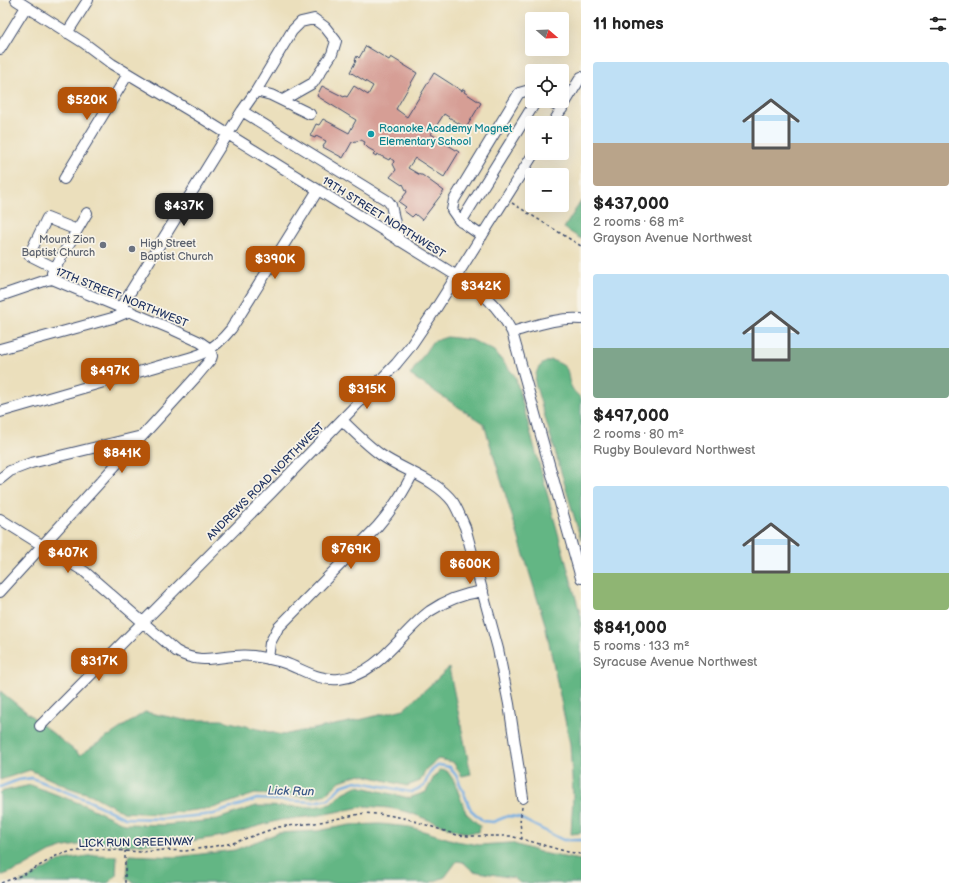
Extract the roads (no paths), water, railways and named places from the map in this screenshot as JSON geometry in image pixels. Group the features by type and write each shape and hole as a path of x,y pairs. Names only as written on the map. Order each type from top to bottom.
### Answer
{"street":[{"name":"19TH STREET NORTHWEST","path":"16,0 128,74 457,276 478,290 499,310 512,332 581,578"},
{"path":"67,33 88,0"},
{"path":"0,49 26,6"},
{"path":"0,349 116,317 126,309 228,134 292,31 301,22 314,19 325,27 336,40 332,54 313,83 283,100"},
{"path":"64,179 128,74"},
{"path":"558,116 581,77"},
{"path":"256,91 272,95 310,114"},
{"path":"482,236 459,220 452,210 454,200 519,93 525,91"},
{"path":"461,222 532,108"},
{"path":"242,111 388,201 391,206 399,241"},
{"name":"ANDREWS ROAD NORTHWEST","path":"40,726 342,420 410,347 436,310 530,160"},
{"path":"0,412 191,358 210,349 231,329 318,190"},
{"path":"48,280 87,213"},
{"path":"55,268 29,255 47,218 77,230"},
{"name":"17TH STREET NORTHWEST","path":"0,296 52,280 189,336 210,349"},
{"path":"512,332 565,319 581,319"},
{"path":"0,592 211,359 212,352 210,349"},
{"path":"342,420 380,454 413,474 437,486 452,501 459,511 465,527 498,649 509,704 523,798"},
{"path":"0,479 10,471 32,463 142,436"},
{"path":"268,658 270,643 278,628 377,527 402,495 413,474"},
{"path":"0,519 85,572 176,652 194,660 243,656 268,658 286,663 316,677 338,679 350,677 366,670 377,662 414,625 440,604 466,593 483,591"}],"waterway":[{"name":"Lick Run","path":"0,787 18,780 32,778 87,800 125,818 163,819 214,814 257,799 314,802 329,799 341,786 356,781 411,792 424,786 430,772 439,765 450,767 457,777 471,810 483,821 493,822 508,816 518,817 563,840 581,840"}],"place":[{"name":"Roanoke Academy Magnet Elementary School","path":"371,134"},
{"name":"Mount Zion Baptist Church","path":"103,245"},
{"name":"High Street Baptist Church","path":"132,249"}]}
